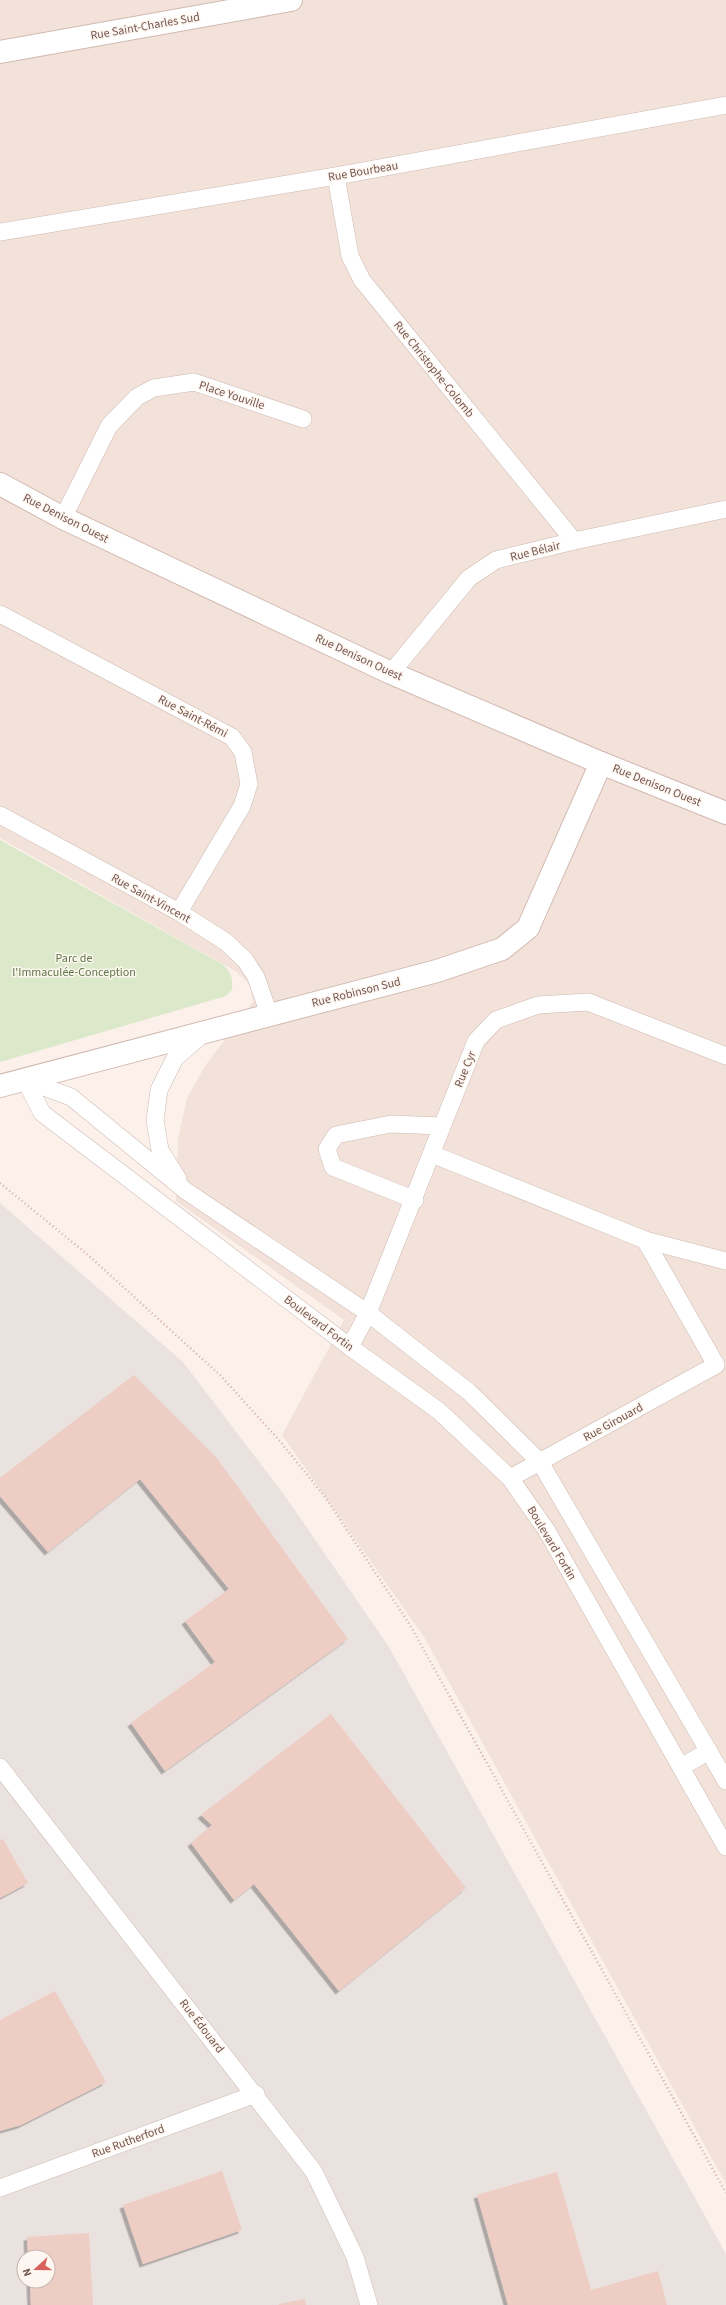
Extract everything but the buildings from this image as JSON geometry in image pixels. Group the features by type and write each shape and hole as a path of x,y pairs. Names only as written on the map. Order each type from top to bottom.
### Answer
{"street":[{"name":"Rue Saint-Charles Sud","path":"0,52 291,0"},
{"name":"Rue Bourbeau","path":"0,232 336,176 726,105"},
{"name":"Rue Christophe-Colomb","path":"336,176 350,256 362,280 574,541"},
{"name":"Place Youville","path":"63,518 109,426 137,397 154,388 194,382 303,419"},
{"name":"Rue Denison Ouest","path":"0,485 63,518 391,673 601,763 726,813"},
{"name":"Rue Bélair","path":"391,673 469,578 496,560 574,541 726,509"},
{"name":"Rue Saint-Rémi","path":"0,614 232,737 243,752 249,784 242,806 179,912"},
{"name":"Rue Robinson Sud","path":"1,1086 269,1014 438,971 502,949 528,928 601,763"},
{"name":"Rue Saint-Vincent","path":"0,816 179,912 226,942 244,960 256,978 269,1014"},
{"name":"Rue Cyr","path":"350,1347 368,1314 415,1200 441,1126 476,1041 496,1020 538,1005 588,1002 726,1056"},
{"path":"186,1191 160,1150 155,1120 159,1090 175,1058 205,1032"},
{"path":"25,1080 72,1097 186,1191 368,1314 469,1392 540,1462 726,1782"},
{"name":"Boulevard Fortin","path":"25,1080 42,1113 350,1347 439,1411 510,1478 547,1532 726,1847"},
{"path":"415,1200 333,1167 327,1150 336,1135 391,1124 441,1126"},
{"path":"432,1154 604,1222 645,1240 726,1261"},
{"name":"Rue Girouard","path":"510,1478 721,1362 645,1240"},
{"path":"681,1767 709,1751"},
{"name":"Rue Édouard","path":"0,1767 256,2094 314,2172 355,2258 369,2305"},
{"name":"Rue Rutherford","path":"0,2188 256,2094"}],"path":[{"path":"0,1183 88,1255 220,1375 278,1440 324,1496 410,1625 726,2193"}],"shaded area":[{"path":"0,0 726,0 726,2184 424,1637 282,1435 344,1320 176,1201 178,1138 187,1098 205,1066 253,1002 250,985 237,972 0,838"},
{"path":"0,1203 183,1362 285,1496 389,1647 726,2254 726,2305 0,2305"}],"green space":[{"name":"Parc de l'Immaculée-Conception","path":"0,840 222,964 231,976 232,990 226,996 0,1062"}]}
